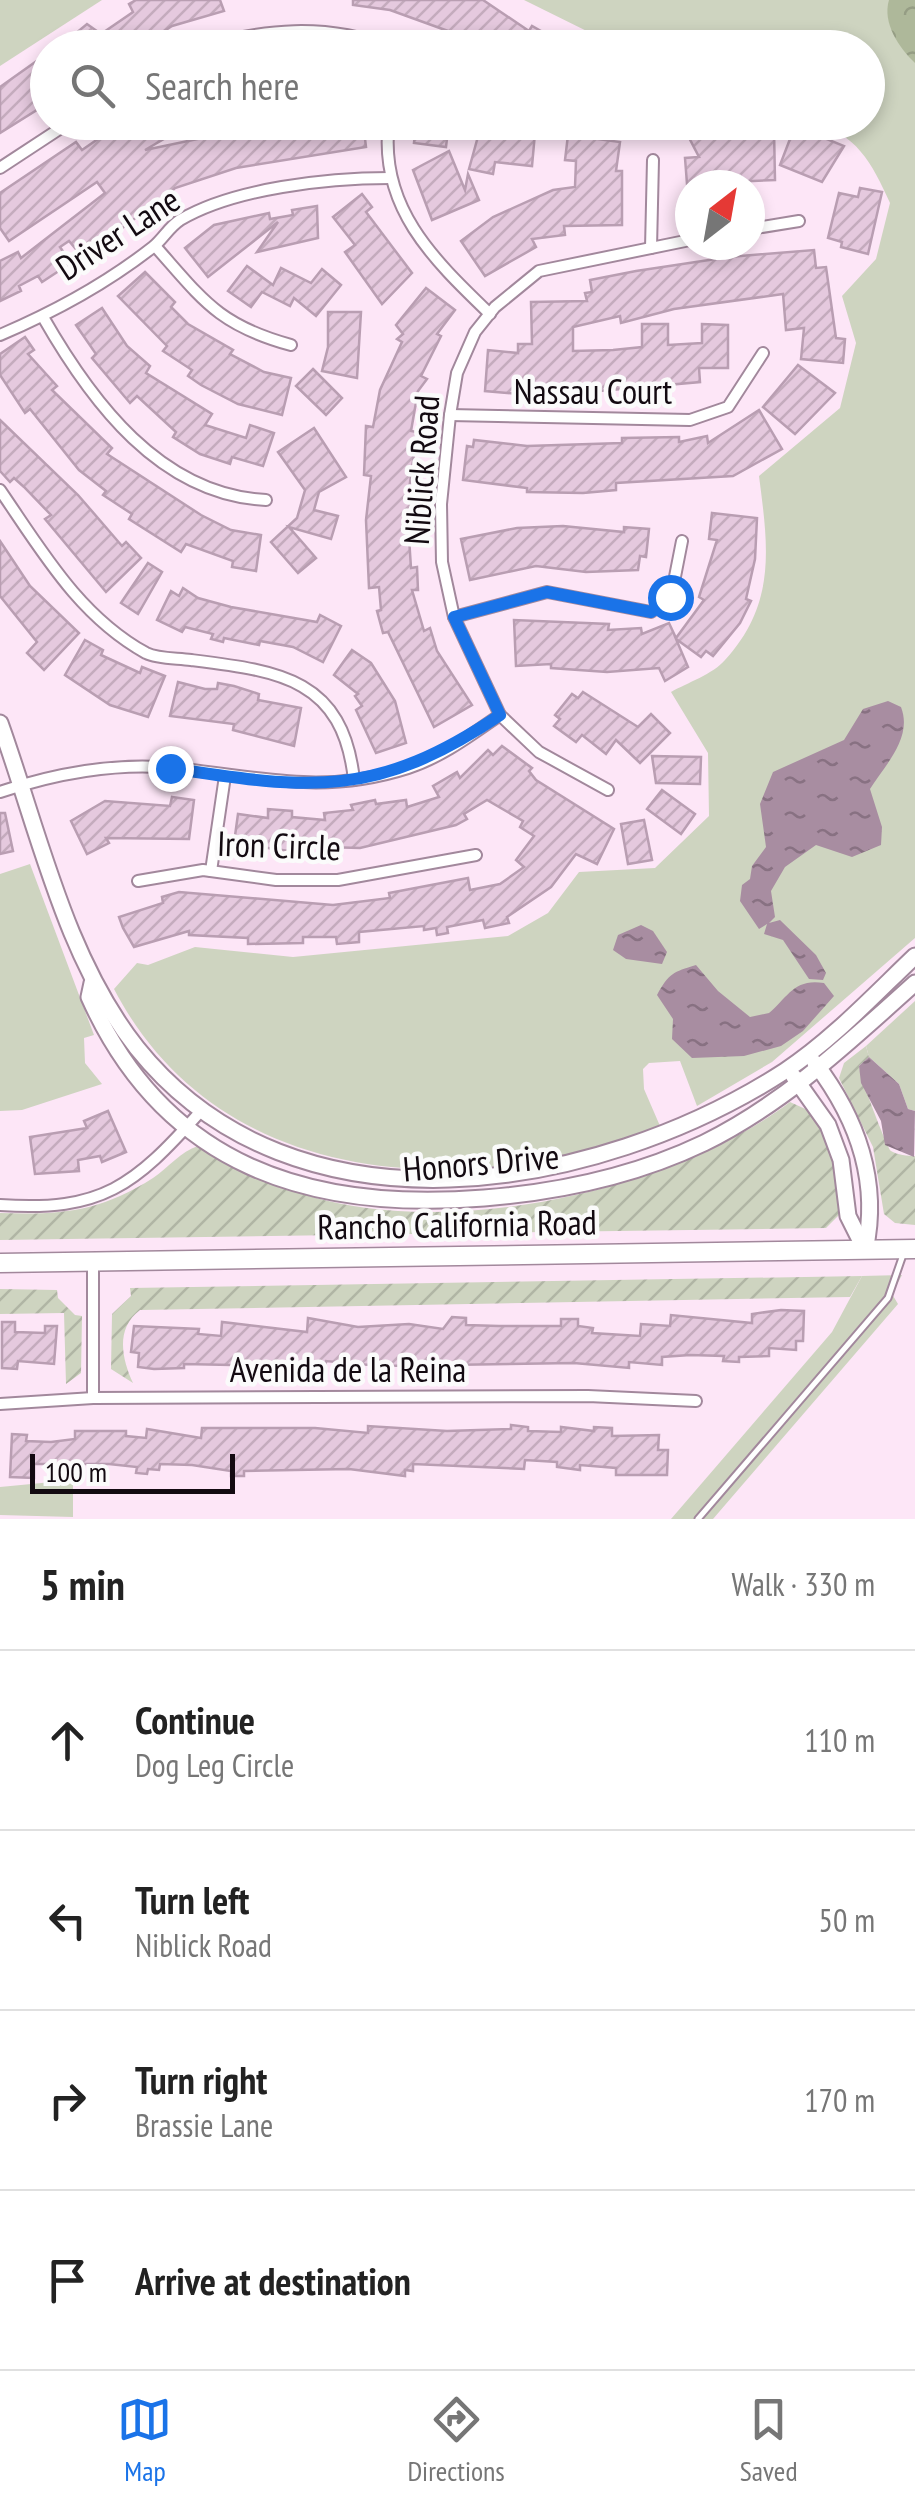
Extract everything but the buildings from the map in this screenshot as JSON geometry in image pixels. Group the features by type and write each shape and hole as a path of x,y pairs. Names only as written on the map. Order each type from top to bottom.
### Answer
{"main road":[{"name":"Rancho California Road","path":"0,1263 910,1250"}],"street":[{"path":"279,30 310,30"},
{"path":"0,168 43,140"},
{"path":"389,140 390,178 408,227 490,314"},
{"path":"651,248 652,160"},
{"name":"Driver Lane","path":"0,334 43,316 100,284 154,246 178,222 241,198 353,178 390,178"},
{"path":"765,226 799,220"},
{"name":"Niblick Road","path":"608,790 539,752 500,715 454,617 442,562 441,504 450,415 457,372 475,332 539,271 675,243"},
{"path":"154,246 218,316 247,333 291,345"},
{"path":"43,316 79,380 116,422 170,468 202,488 231,498 266,500"},
{"name":"Nassau Court","path":"450,415 690,420 728,408 763,354"},
{"path":"0,490 75,597 150,655 270,672 302,685 330,705 350,742 354,780"},
{"path":"454,617 547,592 651,612 670,597 682,542"},
{"path":"0,792 92,770 170,768 284,785 354,780 408,768 449,750 500,715"},
{"name":"Honors Drive","path":"0,723 92,983 136,1046 200,1112 260,1147 328,1168 382,1176 489,1175 610,1155 692,1123 787,1070 915,956"},
{"path":"212,871 225,776"},
{"name":"Iron Circle","path":"138,881 212,871 276,880 338,880 476,855"},
{"name":"Honors Drive","path":"92,983 89,998 140,1081 186,1128 235,1160 285,1182 342,1197 459,1200 570,1187 701,1144 800,1084 915,984"},
{"path":"808,1053 851,1120 872,1188 866,1250"},
{"path":"787,1070 828,1125 841,1160 848,1216 866,1250"},
{"path":"0,1205 51,1208 111,1194 200,1112"},
{"path":"92,1398 93,1263"},
{"name":"Avenida de la Reina","path":"0,1404 92,1398 588,1396 696,1400"}],"lane":[{"path":"698,1519 888,1298 886,1292 910,1250"}],"green space":[{"path":"0,0 102,0 56,30 30,30 30,47 0,66"},
{"path":"524,0 915,0 915,938 772,1062 697,1106 680,1061 649,1063 643,1069 644,1089 660,1126 587,1150 510,1165 432,1169 356,1162 284,1142 217,1107 160,1057 114,989 137,963 148,965 195,947 293,957 508,936 548,913 579,872 655,868 709,816 708,753 671,692 720,665 754,617 765,573 766,550 759,476 840,408 856,343 842,296 876,259 890,203 861,151 848,140 885,140 885,30 585,30"},
{"path":"889,0 915,0 915,63 893,34 887,9"},
{"path":"30,864 94,1035 84,1038 85,1063 102,1084 22,1110 0,1111 0,874"},
{"path":"915,1001 915,1111 908,1109 899,1084 869,1057 866,1046"},
{"path":"866,1046 869,1057 859,1066 884,1138 891,1151 915,1156 915,1225 895,1223 884,1214 873,1147 839,1078 844,1063"},
{"path":"790,1102 812,1112 838,1168 842,1212 826,1228 0,1240 0,1213 61,1212 97,1205 153,1178 198,1146 309,1196 366,1208 428,1212 493,1209 624,1182 685,1160 741,1133"},
{"path":"902,1275 892,1294 898,1304 713,1519 671,1519 832,1332 862,1276"},
{"path":"862,1276 850,1297 140,1310 127,1326 123,1345 133,1383 111,1369 112,1314 131,1296 130,1288"},
{"path":"0,1289 57,1290 58,1298 75,1315 82,1316 81,1373 66,1384 64,1313 0,1314"},
{"path":"73,1480 73,1517 0,1515 0,1487"}],"water":[{"path":"888,701 901,707 904,718 896,751 870,789 882,827 881,845 852,857 816,845 785,867 771,891 775,917 769,923 780,920 816,955 826,973 823,980 809,979 783,940 764,934 767,924 759,929 740,901 742,885 750,879 752,866 766,847 760,804 773,772 844,740 863,709"},
{"path":"641,925 653,931 667,952 662,964 626,959 613,950 618,935"},
{"path":"696,965 718,991 750,1017 769,1013 805,983 824,983 834,996 803,1031 781,1046 744,1056 692,1058 672,1039 673,1019 657,995 672,974"},
{"path":"869,1057 899,1084 908,1109 915,1111 914,1157 885,1145 881,1121 861,1083 859,1066"}],"route":[{"path":"170,768 284,785 346,782 408,768 449,750 500,715 454,617 547,592 615,602 651,612 670,597"}]}
